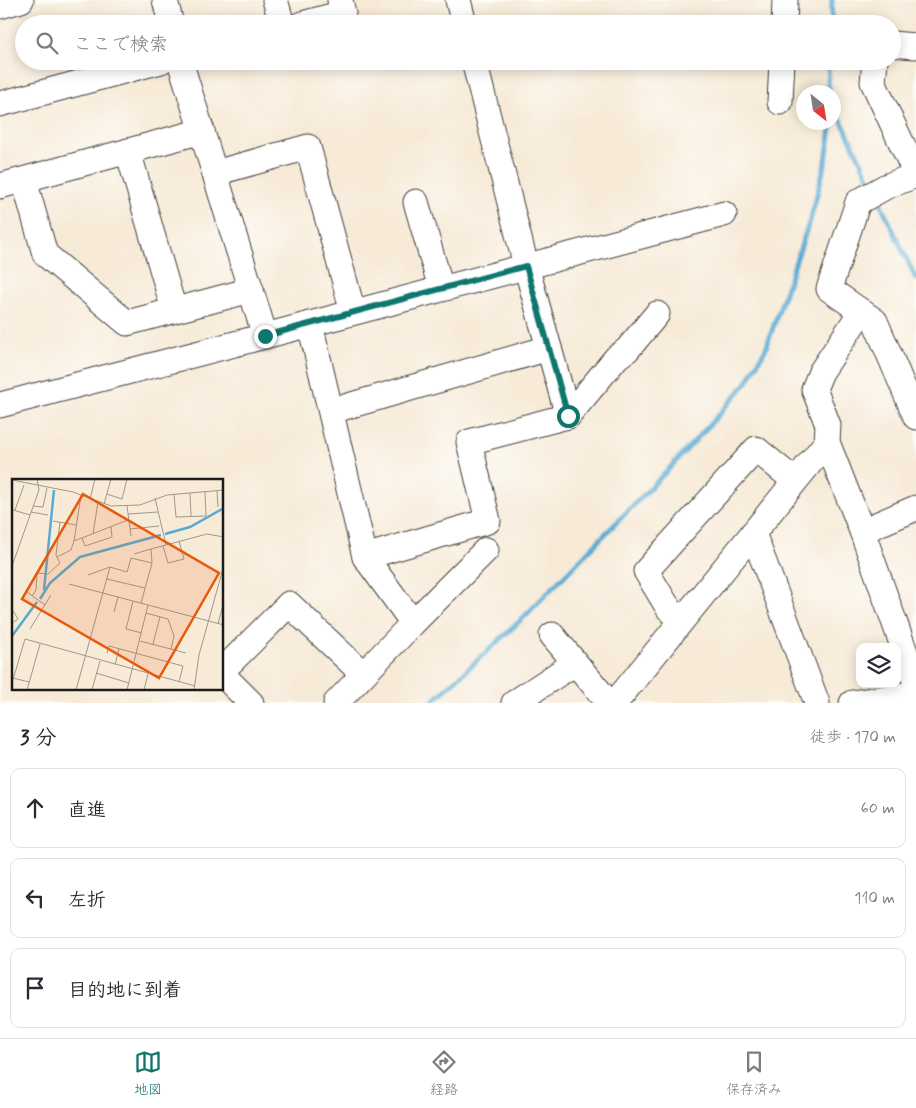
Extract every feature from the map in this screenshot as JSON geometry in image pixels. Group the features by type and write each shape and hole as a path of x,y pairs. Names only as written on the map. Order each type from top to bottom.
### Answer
{"street":[{"path":"0,6 21,0"},
{"path":"165,0 169,15"},
{"path":"275,0 279,15"},
{"path":"336,15 343,13 340,0"},
{"path":"458,0 462,15"},
{"path":"784,15 785,0"},
{"path":"0,104 127,70"},
{"path":"183,70 265,336"},
{"path":"476,70 526,266 568,416"},
{"path":"780,102 782,70"},
{"path":"874,70 873,82 916,174 877,191 858,202 829,289 875,321 916,417"},
{"path":"0,186 202,131"},
{"path":"215,173 308,147 354,312"},
{"path":"128,151 174,310"},
{"path":"24,180 45,254 127,323 251,290"},
{"path":"416,202 441,288"},
{"path":"0,405 724,214"},
{"path":"861,312 821,372 814,389 828,425 827,442 862,531 916,683"},
{"path":"365,557 488,521 469,442 568,416 617,357 627,350 656,314"},
{"path":"310,324 365,557 413,623"},
{"path":"330,411 549,348"},
{"path":"615,703 827,442"},
{"path":"682,620 669,609 646,571 756,449 795,481"},
{"path":"862,531 916,508"},
{"path":"753,533 817,703"},
{"path":"224,671 289,604 353,692 413,623 486,550"},
{"path":"552,636 609,703"},
{"path":"514,703 575,663"},
{"path":"224,675 251,703"},
{"path":"864,702 916,693"}],"waterway":[{"path":"831,15 832,0"},
{"path":"828,85 829,70"},
{"path":"841,120 872,185"},
{"path":"431,703 521,620 666,472 747,382 766,348 811,217 826,160 831,130"},
{"path":"878,198 916,279"}],"route":[{"path":"265,336 526,266 568,416"}]}
